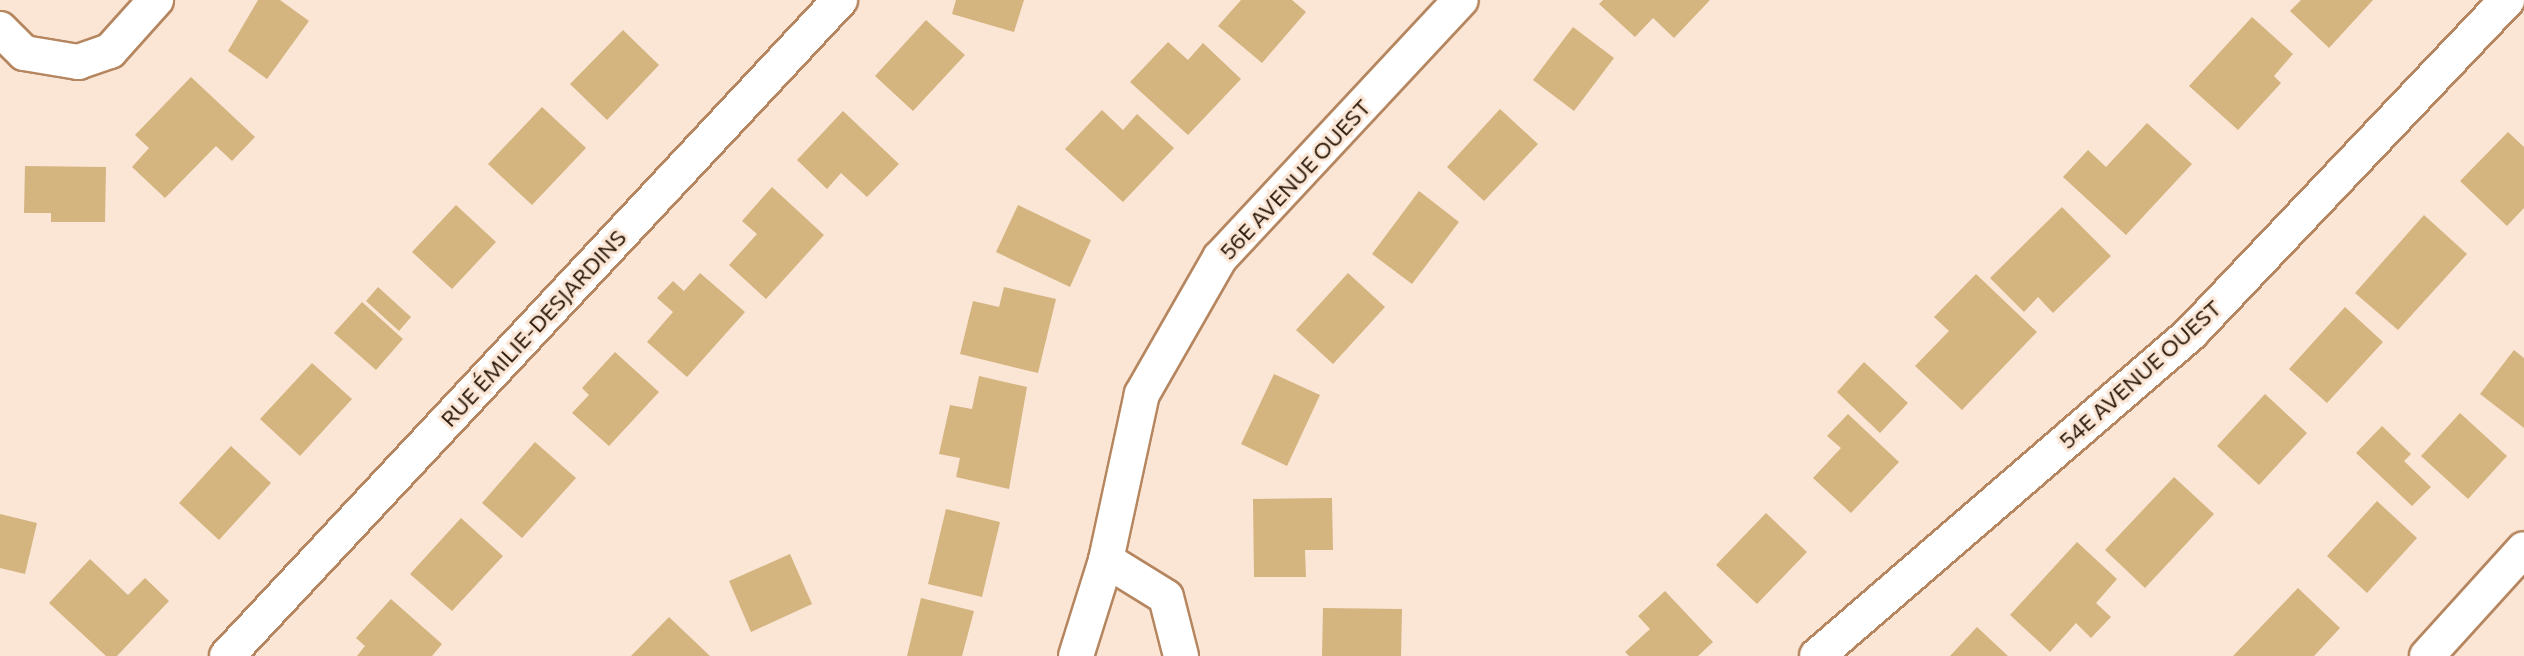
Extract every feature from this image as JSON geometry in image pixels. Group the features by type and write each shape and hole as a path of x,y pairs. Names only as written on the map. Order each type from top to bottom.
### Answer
{"street":[{"path":"0,29 24,53 78,62 110,51 156,0"},
{"name":"RUE ÉMILIE-DESJARDINS","path":"227,656 840,0"},
{"name":"56E AVENUE OUEST","path":"1076,656 1106,560 1142,394 1220,258 1461,0"},
{"name":"54E AVENUE OUEST","path":"1817,656 2192,332 2507,0"},
{"path":"2427,656 2524,549"},
{"path":"1106,560 1166,597 1181,656"}],"building":[{"path":"258,0 280,0 309,21 267,79 228,51"},
{"path":"956,0 1024,0 1014,32 952,14"},
{"path":"1241,0 1292,0 1306,12 1262,63 1218,26"},
{"path":"1603,0 1710,0 1674,38 1653,18 1635,37 1599,4"},
{"path":"2301,0 2373,0 2329,48 2290,11"},
{"path":"2252,17 2293,54 2274,76 2281,83 2238,130 2189,86"},
{"path":"926,20 965,55 913,111 875,76"},
{"path":"1573,27 1614,58 1574,111 1533,80"},
{"path":"623,30 659,65 607,120 570,84"},
{"path":"1168,42 1188,60 1203,43 1241,79 1188,135 1130,82"},
{"path":"191,77 255,137 232,161 216,146 165,198 132,167 149,148 135,135"},
{"path":"542,107 586,148 532,205 488,164"},
{"path":"1500,109 1538,144 1484,201 1447,167"},
{"path":"1102,110 1123,130 1137,114 1174,148 1123,202 1065,149"},
{"path":"843,111 899,164 867,197 841,173 827,189 797,160"},
{"path":"2147,123 2192,164 2126,235 2063,177 2088,150 2106,167"},
{"path":"2508,132 2524,147 2524,208 2507,226 2460,181"},
{"path":"25,166 106,167 105,222 51,222 51,213 24,213"},
{"path":"772,187 824,235 766,299 729,265 757,234 742,221"},
{"path":"1419,191 1459,222 1412,284 1372,254"},
{"path":"456,205 496,242 452,289 412,252"},
{"path":"1018,205 1091,240 1070,287 996,252"},
{"path":"2062,207 2111,256 2053,313 2038,297 2024,312 1990,278"},
{"path":"2424,215 2467,254 2398,330 2355,293"},
{"path":"700,273 745,312 687,377 647,342 673,312 657,298 673,281 684,291"},
{"path":"1348,273 1385,307 1333,364 1296,330"},
{"path":"1976,274 2037,332 1962,410 1915,366 1949,331 1934,317"},
{"path":"378,287 411,317 399,331 366,301"},
{"path":"1004,287 1056,299 1038,373 960,354 973,301 999,307"},
{"path":"362,302 403,339 376,370 334,333"},
{"path":"2345,307 2383,342 2327,403 2289,369"},
{"path":"2514,350 2524,358 2524,428 2480,394"},
{"path":"615,352 659,392 609,446 572,413 589,395 582,388"},
{"path":"1864,362 1908,403 1880,433 1837,392"},
{"path":"312,363 352,399 300,456 260,419"},
{"path":"1274,374 1320,395 1287,466 1241,444"},
{"path":"979,376 1027,387 1009,489 956,477 960,458 939,454 950,405 972,409"},
{"path":"2265,394 2307,433 2259,485 2217,446"},
{"path":"2460,413 2507,456 2468,499 2421,456"},
{"path":"1848,414 1899,462 1851,513 1813,478 1841,448 1827,436"},
{"path":"2382,426 2411,454 2404,461 2431,487 2412,506 2356,453"},
{"path":"535,442 576,478 522,538 482,503"},
{"path":"231,446 271,483 219,540 179,503"},
{"path":"2174,477 2214,514 2145,588 2105,550"},
{"path":"1332,498 1333,550 1305,550 1306,577 1254,577 1253,499"},
{"path":"2377,501 2417,538 2367,593 2327,556"},
{"path":"946,509 1000,522 982,597 928,584"},
{"path":"1766,513 1807,552 1757,604 1716,565"},
{"path":"0,514 37,523 25,574 0,568"},
{"path":"461,518 503,556 452,611 410,574"},
{"path":"2077,542 2117,579 2096,603 2111,617 2091,638 2076,623 2050,652 2010,615"},
{"path":"790,554 812,604 751,632 729,581"},
{"path":"90,559 128,595 145,578 169,601 117,656 106,656 49,603"},
{"path":"2298,588 2340,628 2314,656 2233,656"},
{"path":"1665,591 1713,642 1698,656 1629,656 1625,652 1650,629 1638,616"},
{"path":"921,598 974,611 962,656 907,656"},
{"path":"391,599 442,644 432,656 357,656 365,646 356,638"},
{"path":"1323,608 1402,609 1401,656 1322,656"},
{"path":"669,617 710,656 631,656"},
{"path":"1977,627 2008,656 1950,656"}]}
